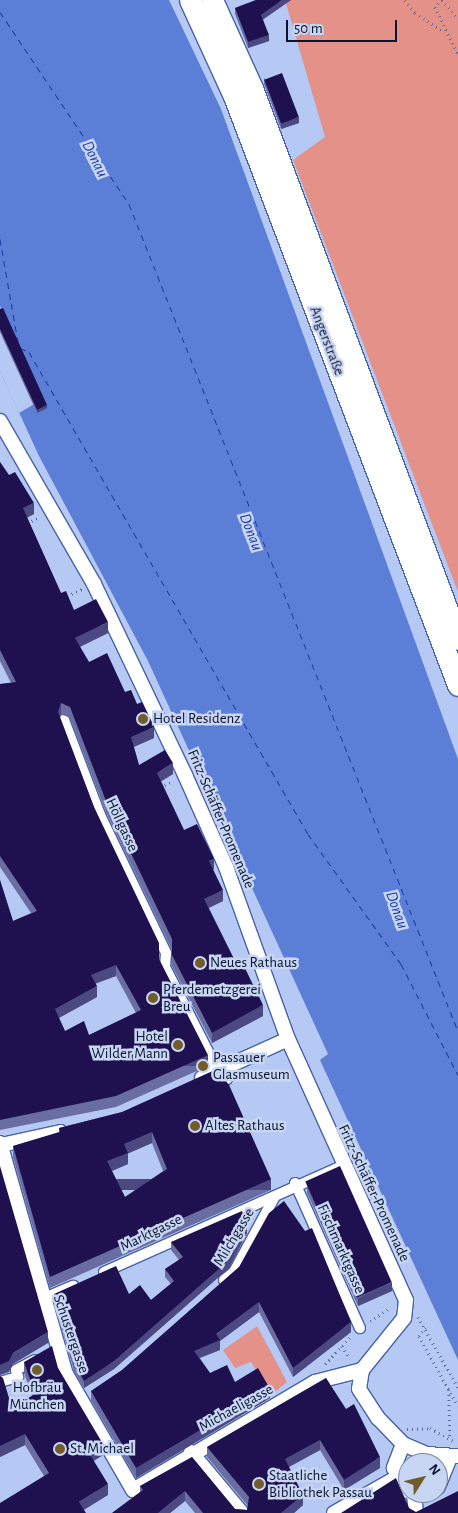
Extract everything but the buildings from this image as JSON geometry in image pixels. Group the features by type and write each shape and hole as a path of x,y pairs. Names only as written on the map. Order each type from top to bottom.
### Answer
{"main road":[{"name":"Angerstraße","path":"190,0 234,96 458,685"},
{"name":"Angerstraße","path":"212,0 252,88 458,639"}],"street":[{"name":"Fritz-Schäffer-Promenade","path":"0,420 54,511 94,584 226,866 288,1039 343,1166 406,1300 404,1318 362,1370"},
{"name":"Höllgasse","path":"64,720 100,815 166,953 165,967 223,1075"},
{"path":"191,1083 223,1075 288,1039"},
{"path":"0,1144 75,1128"},
{"name":"Schustergasse","path":"0,1144 4,1176 42,1299 50,1351 78,1401 133,1490"},
{"name":"Marktgasse","path":"42,1299 92,1278 190,1230 274,1198 296,1185 343,1166"},
{"name":"Fischmarktgasse","path":"296,1185 360,1328"},
{"name":"Milchgasse","path":"214,1290 234,1272 274,1198"},
{"path":"0,1382 18,1377 16,1370 50,1351"},
{"path":"362,1370 359,1389 378,1418 403,1444 454,1457 448,1468"},
{"name":"Michaeligasse","path":"133,1490 191,1452 316,1382 362,1370"},
{"path":"78,1401 94,1390"},
{"path":"334,1513 363,1494 396,1478 394,1468 403,1444"},
{"path":"191,1452 242,1513"}],"path":[{"path":"405,0 415,13 446,33"},
{"path":"458,19 442,0 434,8 458,54"},
{"path":"18,527 54,511"},
{"path":"62,598 94,584"},
{"path":"458,1387 426,1328 419,1336 458,1406"},
{"path":"342,1346 349,1358"},
{"path":"449,1389 450,1438"},
{"path":"408,1429 430,1428 458,1444"}],"shaded area":[{"path":"285,0 458,0 458,592 293,160 325,137"},
{"path":"257,1326 287,1382 271,1395 251,1362 235,1368 223,1350"}],"water":[{"name":"Donau","path":"0,0 169,0 221,109 458,759 458,1360 320,1060 328,1054 148,661 39,456 0,371"}],"pier":[{"path":"0,306 43,399 19,413 0,371"}],"ferry route":[{"path":"0,12 129,204 458,1031"},
{"path":"0,239 18,342"},
{"path":"20,348 29,352 308,834 401,964 458,1075"}],"place":[{"name":"Hotel Residenz","path":"143,719"},
{"name":"Neues Rathaus","path":"200,963"},
{"name":"Pferdemetzgerei Breu","path":"153,998"},
{"name":"Hotel Wilder Mann","path":"178,1045"},
{"name":"Passauer Glasmuseum","path":"203,1066"},
{"name":"Altes Rathaus","path":"195,1126"},
{"name":"Hofbräu München","path":"37,1370"},
{"name":"St. Michael","path":"60,1449"},
{"name":"Staatliche Bibliothek Passau","path":"259,1484"}]}
